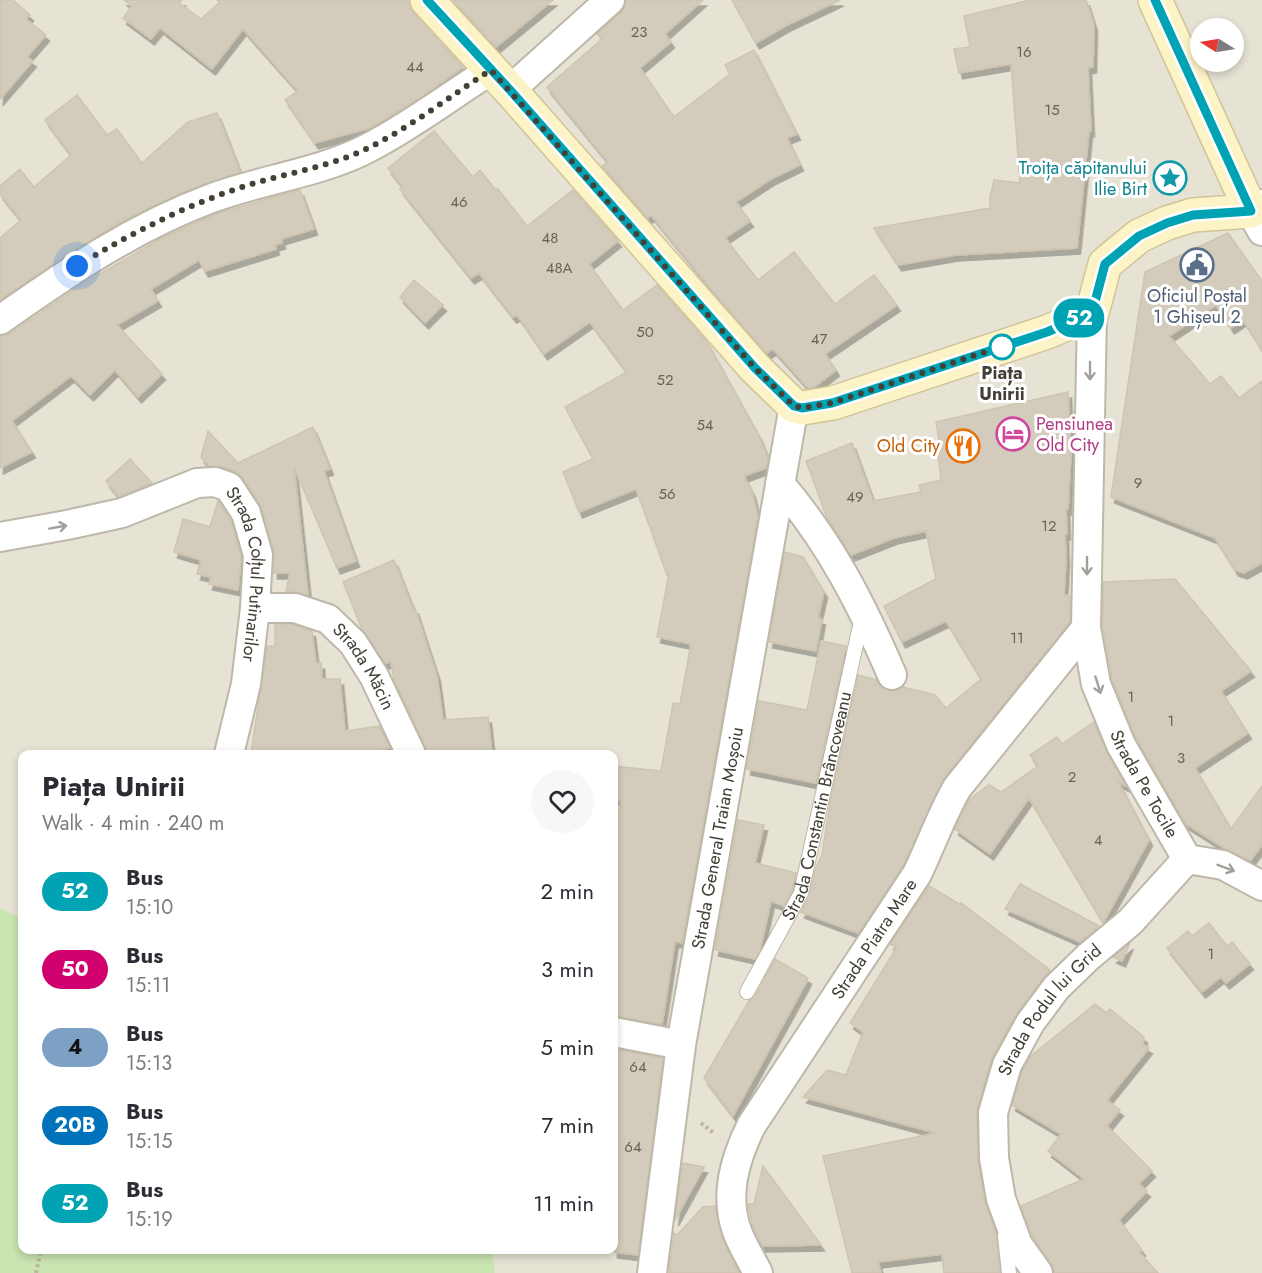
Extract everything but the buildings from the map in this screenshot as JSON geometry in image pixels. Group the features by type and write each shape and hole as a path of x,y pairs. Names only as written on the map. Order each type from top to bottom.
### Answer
{"street":[{"path":"427,0 755,368 794,406 802,408 832,403 1047,332 1092,313"},
{"path":"0,320 77,266 131,234 211,198 254,183 336,162 500,80 610,0"},
{"path":"1086,628 1092,313 1105,264 1139,236 1167,223 1193,215 1258,215 1155,0"},
{"name":"Strada General Traian Moșoiu","path":"652,1273 681,1045 794,406"},
{"name":"Strada Colțul Putinarilor","path":"0,537 122,513 197,483 215,482 229,487 246,513 258,555 255,608 246,684 230,750"},
{"path":"780,484 811,522 863,609 892,675"},
{"name":"Strada Măcin","path":"255,608 295,608 328,619 353,643 374,676 409,750"},
{"name":"Strada Pe Tocile","path":"1086,628 1096,684 1121,745 1187,859 1223,865 1262,886"},
{"name":"Strada Piatra Mare","path":"758,1273 737,1230 731,1199 733,1174 739,1151 752,1126 917,874 941,817 957,788 1086,628"},
{"name":"Strada Podul lui Grid","path":"1038,1273 1018,1245 1001,1199 994,1158 993,1113 1007,1065 1030,1023 1056,988 1088,957 1130,922 1187,859"},
{"path":"618,1033 681,1045"}],"lane":[{"name":"Strada Constantin Brâncoveanu","path":"747,992 801,893 863,609"},
{"name":"Strada Podul lui Grid","path":"1001,1199 1009,1273"}],"path":[{"path":"674,1104 739,1151"},
{"path":"36,1273 41,1254"}],"shaded area":[{"path":"0,0 1262,0 1262,1273 495,1273 493,1254 618,1254 618,750 18,750 18,916 0,908"}],"green space":[{"path":"0,908 18,916 18,1254 493,1254 495,1273 0,1273"}],"bus line":[{"name":"52","path":"427,0 510,90 755,368 794,406 802,408 832,403 1047,332 1092,313 1105,264 1139,236 1167,223 1193,215 1251,211 1155,0"}],"place":[{"name":"Troița căpitanului Ilie Birt","path":"1170,178"},
{"name":"Oficiul Poștal 1 Ghișeul 2","path":"1197,265"},
{"name":"Piața Unirii","path":"1002,347"},
{"name":"Pensiunea Old City","path":"1013,434"},
{"name":"Old City","path":"963,446"}],"route":[{"path":"77,266 131,234 211,198 254,183 336,162 368,148 491,70 755,368 794,406 802,408 832,403 1009,344 1002,347"}]}
